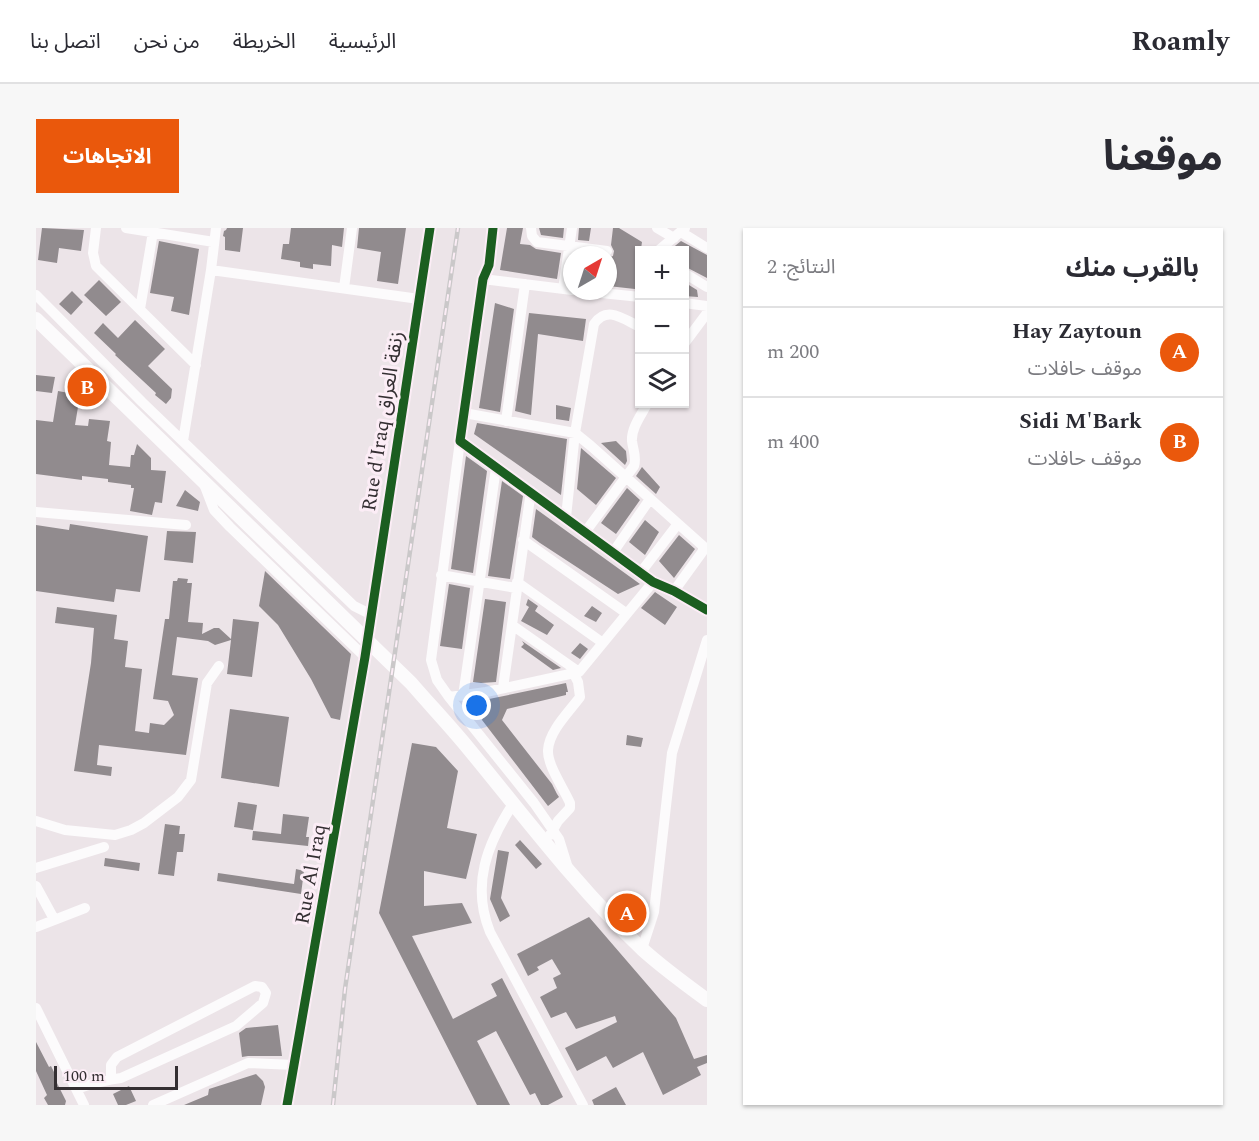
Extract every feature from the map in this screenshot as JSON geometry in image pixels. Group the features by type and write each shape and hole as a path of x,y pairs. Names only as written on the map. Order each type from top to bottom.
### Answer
{"main road":[{"path":"36,319 411,683 467,746 546,844 642,949 707,1000"}],"street":[{"path":"96,228 93,253 96,266 196,365"},
{"path":"126,228 214,242"},
{"path":"183,441 216,228"},
{"path":"344,288 352,228"},
{"name":"Rue d'Iraq زنقة العراق","path":"183,441 354,606 370,617 430,228"},
{"path":"493,228 489,266 483,279 431,660 437,680 449,697 553,829 563,847 569,870"},
{"path":"531,228 532,236 537,242 569,246 572,228"},
{"path":"657,228 680,233 707,248"},
{"path":"140,309 153,232"},
{"path":"664,246 680,233"},
{"path":"211,270 419,300"},
{"path":"689,276 707,287"},
{"path":"483,279 563,289"},
{"path":"506,421 525,284"},
{"path":"36,295 183,441"},
{"path":"617,295 635,297"},
{"path":"689,304 707,306"},
{"path":"566,517 575,433 594,324 602,314 609,313 635,325"},
{"path":"689,337 707,313"},
{"path":"586,531 634,466 636,458 632,438 645,408"},
{"path":"464,413 575,433 677,525 705,542 703,551 674,591"},
{"path":"460,441 614,551 653,582 707,610"},
{"path":"463,696 496,468"},
{"name":"Rue Al Iraq","path":"204,483 214,510 365,653 287,1105"},
{"path":"503,688 531,491"},
{"path":"614,551 650,500"},
{"path":"36,512 186,525"},
{"path":"641,572 677,525"},
{"path":"524,540 626,614"},
{"path":"441,575 516,585 603,643"},
{"path":"449,697 577,673 653,582"},
{"path":"512,625 577,673 579,697 554,733 548,751 570,806 553,829 546,844"},
{"path":"642,949 654,912 672,753 707,640"},
{"path":"36,821 65,830 115,835 144,823 178,797 191,780 207,683 219,666"},
{"path":"513,804 491,842 482,885 483,913 490,932 583,1105"},
{"path":"36,868 105,847"},
{"path":"36,886 54,919"},
{"path":"36,927 85,908"},
{"path":"76,1089 102,1080 121,1078 236,1026 263,1003 266,993 262,987 255,986 117,1057 111,1065 111,1079"},
{"path":"36,1008 84,1105"},
{"path":"153,1105 248,1063 294,1065"}],"building":[{"path":"42,228 84,230 81,251 59,248 57,263 38,260"},
{"path":"227,228 243,228 240,252 225,250 225,237 223,236"},
{"path":"291,228 344,228 342,247 332,245 331,266 313,264 313,269 300,267 300,262 281,259 283,244 289,244"},
{"path":"359,228 406,228 398,284 377,281 381,252 357,248"},
{"path":"507,228 523,228 520,244 561,253 557,279 500,270"},
{"path":"539,228 564,228 563,238 541,235"},
{"path":"579,228 591,228 589,241 578,240"},
{"path":"613,228 619,228 642,242 641,246 635,246 635,289 617,287 617,246 611,245"},
{"path":"159,241 199,249 189,315 171,311 174,297 150,293"},
{"path":"681,241 707,255 707,278 689,269 689,246 675,246"},
{"path":"99,280 121,302 106,316 84,295"},
{"path":"689,285 697,290 698,297 689,296"},
{"path":"72,291 83,302 71,315 59,304"},
{"path":"495,303 514,309 500,412 479,408"},
{"path":"529,313 586,319 583,341 538,334 531,415 515,411"},
{"path":"135,320 165,349 148,366 172,389 171,398 166,404 94,333 103,323 118,338"},
{"path":"36,375 55,377 52,393 36,391"},
{"path":"58,391 80,395 75,425 88,426 89,419 110,421 107,441 111,442 109,465 130,467 131,455 134,455 137,444 151,458 151,470 166,471 162,503 155,502 152,515 130,511 134,488 131,488 131,485 108,482 108,479 82,476 82,480 36,474 36,420 53,422"},
{"path":"556,405 571,408 569,421 556,419"},
{"path":"477,423 567,439 561,495 474,434"},
{"path":"616,441 626,451 625,465 601,443"},
{"path":"581,448 616,478 596,505 577,489"},
{"path":"466,456 487,471 473,573 451,569"},
{"path":"642,467 660,487 656,494 636,476"},
{"path":"502,481 523,496 510,579 488,576"},
{"path":"627,488 640,500 616,534 601,523"},
{"path":"185,490 200,502 198,511 176,506"},
{"path":"536,509 640,584 618,594 540,543 532,537"},
{"path":"645,520 659,532 645,555 629,542"},
{"path":"70,524 148,536 140,592 116,589 114,602 36,591 36,525 69,530"},
{"path":"167,531 196,532 193,563 164,560"},
{"path":"679,535 695,549 674,578 659,561"},
{"path":"265,571 351,654 340,720 331,718 311,679 278,625 259,606"},
{"path":"178,578 188,579 187,583 192,583 188,622 203,623 202,634 219,628 231,639 233,619 259,622 252,677 227,674 231,640 215,645 208,641 177,637 172,675 198,678 186,755 99,745 97,765 112,767 111,776 74,771 91,663 94,628 55,623 57,607 117,615 114,639 128,641 125,667 142,669 135,731 149,733 150,723 164,725 174,715 168,701 153,699 165,619 169,619 173,581 177,581"},
{"path":"449,584 470,588 462,649 440,646"},
{"path":"655,592 677,607 665,625 641,608"},
{"path":"485,599 506,602 496,682 481,683 473,682"},
{"path":"528,599 538,606 535,611 554,625 547,635 521,621 529,607 526,605"},
{"path":"592,606 602,613 596,622 584,616"},
{"path":"522,641 561,668 553,670 521,647 524,644"},
{"path":"580,643 588,649 580,659 571,653"},
{"path":"566,683 568,692 566,695 507,709 502,720 552,784 559,797 548,806 482,720 489,699"},
{"path":"230,709 289,717 279,787 221,778"},
{"path":"627,735 643,738 641,747 626,745"},
{"path":"412,743 436,747 458,771 447,828 477,834 466,879 424,871 424,906 462,903 472,923 412,936 453,1019 497,996 491,984 502,978 563,1097 548,1105 541,1105 535,1093 530,1095 496,1031 477,1041 510,1105 477,1105 379,913"},
{"path":"238,802 257,805 253,830 234,827"},
{"path":"283,814 309,817 306,837 309,837 308,846 252,840 253,831 281,834"},
{"path":"165,824 180,826 179,834 185,834 183,852 177,852 174,876 158,874"},
{"path":"520,840 542,864 536,869 515,845"},
{"path":"498,850 509,852 501,898 510,916 500,922 490,899"},
{"path":"105,858 140,863 139,871 104,866"},
{"path":"296,869 304,871 301,894 217,881 218,873 294,884"},
{"path":"589,917 676,1018 694,1059 707,1055 707,1063 697,1067 701,1075 663,1095 643,1052 613,1068 606,1056 577,1071 565,1048 617,1022 615,1016 576,1029 566,1012 551,1018 540,997 557,988 553,978 561,974 552,959 537,967 539,970 528,976 517,954"},
{"path":"278,1025 282,1056 242,1057 239,1033 246,1028"},
{"path":"36,1042 56,1076 54,1077 66,1101 65,1105 48,1105 44,1098 47,1095 36,1071"},
{"path":"256,1074 265,1087 261,1105 184,1105 208,1095 209,1089"},
{"path":"129,1086 136,1101 118,1105 113,1094"},
{"path":"616,1087 626,1105 594,1105 592,1100"}],"tunnel":[{"path":"366,647 370,619"}],"railway":[{"path":"333,1105 345,989 458,228"}],"cycle path":[{"path":"287,1105 365,657 430,228"},
{"path":"493,228 489,265 483,279 460,441 653,582 707,610"}],"place":[{"name":"Sidi M'Bark","path":"87,387"},
{"name":"Hay Zaytoun","path":"627,913"}]}
